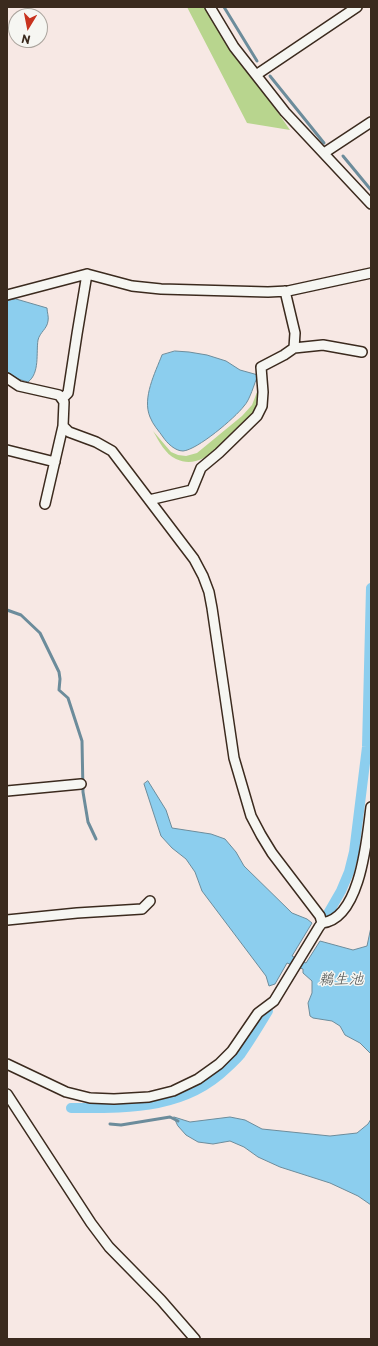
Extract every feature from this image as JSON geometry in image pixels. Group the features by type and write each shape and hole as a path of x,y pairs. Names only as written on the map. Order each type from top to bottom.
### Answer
{"street":[{"path":"210,7 234,47 285,112 371,204"},
{"path":"256,74 357,7"},
{"path":"324,154 371,122"},
{"path":"7,295 87,274 132,286 161,289 285,291 371,273"},
{"path":"62,399 68,393 87,274"},
{"path":"285,291 295,333 294,348"},
{"path":"149,500 192,490 201,468 220,453 256,416 262,406 263,392 261,367 294,348 323,346 362,352"},
{"path":"7,378 19,386 59,395 64,402 64,426 45,504"},
{"path":"7,385 16,389 30,388"},
{"path":"64,426 68,432 96,442 112,451 194,559 209,592 234,758 251,816 272,853 320,916 321,925"},
{"path":"7,450 55,462"},
{"path":"7,791 81,784"},
{"path":"7,1064 66,1092 90,1098 114,1099 155,1096 174,1091 198,1079 219,1064 232,1051 258,1013 274,1001 321,925 336,918 345,908 354,893 364,858 371,807"},
{"path":"7,920 77,913 142,909 150,901"},
{"path":"7,1094 91,1223 109,1247 161,1300 195,1339"}],"green space":[{"path":"187,7 205,7 290,130 247,123"},
{"path":"259,387 257,402 251,416 218,448 202,459 185,462 172,457 165,451 153,431 171,452 186,456 197,453 242,416 252,405"}],"water":[{"path":"16,299 47,308 47,324 38,340 36,368 32,378 28,382 18,379 7,372 7,301"},
{"path":"175,351 207,355 226,361 240,370 258,375 248,400 239,411 206,439 183,451 174,448 167,442 153,423 148,410 148,394 150,386 162,355"},
{"name":"鵜生池","path":"148,781 166,810 172,828 211,834 225,839 236,852 244,866 292,913 307,919 312,923 292,956 306,963 320,941 353,950 367,946 371,927 371,1054 360,1043 345,1035 340,1026 332,1021 313,1018 310,1016 308,1003 312,993 312,981 303,973 303,969 287,963 275,984 269,986 266,976 202,891 195,872 186,859 172,848 161,836 144,784"},
{"path":"174,1117 190,1122 230,1117 245,1120 262,1129 330,1136 357,1133 368,1124 371,1119 371,1205 358,1196 330,1183 280,1167 258,1157 244,1147 230,1141 213,1144 198,1142 186,1135 178,1126"}],"waterway":[{"path":"224,7 257,61"},
{"path":"270,76 324,143"},
{"path":"343,156 371,190"},
{"path":"326,917 341,891 349,872 354,852 367,747 371,588"},
{"path":"7,610 21,615 40,633 59,672 59,690 68,698 82,741 83,792 88,822 96,839"},
{"path":"71,1108 113,1108 154,1104 174,1099 192,1092 210,1082 237,1059 268,1011"},
{"path":"110,1124 121,1125 170,1117 178,1121"}]}
